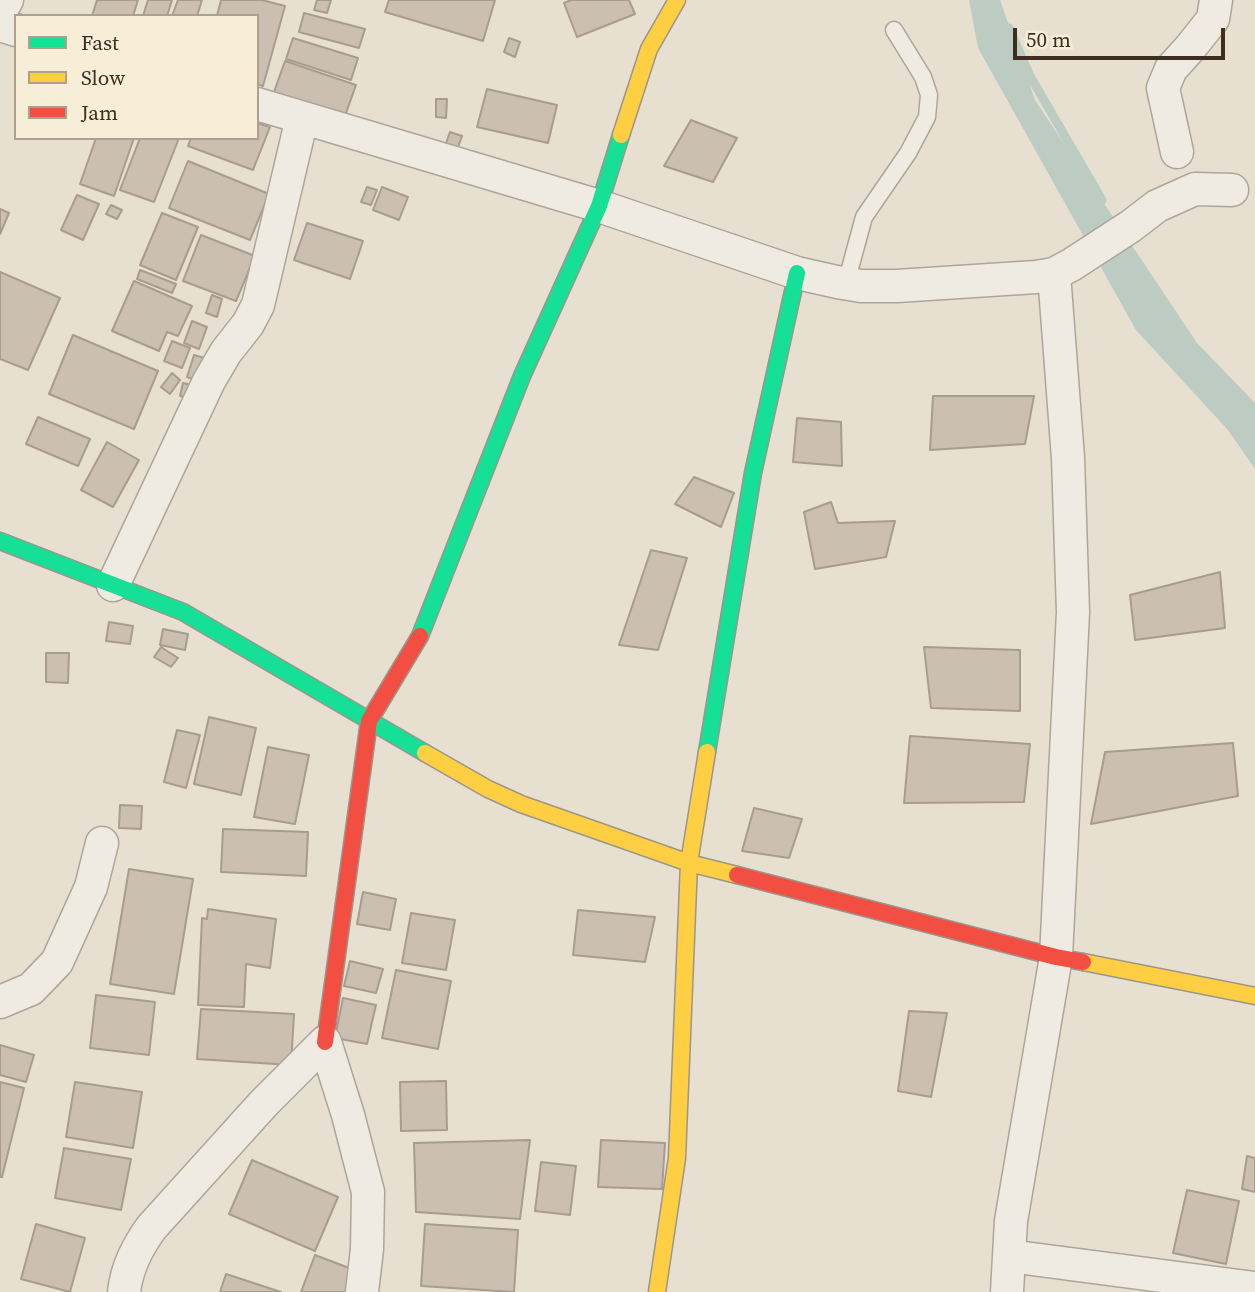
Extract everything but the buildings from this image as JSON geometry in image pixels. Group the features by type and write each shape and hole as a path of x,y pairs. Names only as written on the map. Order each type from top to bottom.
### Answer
{"street":[{"path":"0,12 7,0"},
{"path":"362,1292 367,1249 368,1192 325,1042 369,721 422,632 522,376 599,206 649,49 677,0"},
{"path":"1177,152 1163,88 1171,69 1213,19 1216,0"},
{"path":"259,105 599,206 797,273 861,286 897,286 1054,274 1099,248 1157,205 1195,189 1232,190"},
{"path":"113,585 209,382 226,352 248,324 258,304 302,118"},
{"path":"657,1292 677,1158 689,863 753,473 797,273"},
{"path":"1007,1292 1011,1222 1056,957 1073,612 1068,458 1054,274"},
{"path":"0,541 183,612 488,789 522,804 689,863 1056,957 1255,996"},
{"path":"0,1002 32,989 57,962 91,887 102,843"},
{"path":"124,1292 136,1250 151,1228 264,1103 325,1042"},
{"path":"1009,1256 1254,1288"}],"lane":[{"path":"846,284 864,217 908,153 927,117 929,95 923,77 894,30"}],"shaded area":[{"path":"969,0 1000,0 1035,100 1197,343 1255,403 1255,469 1228,430 1136,330 978,48"}],"waterway":[{"path":"1009,28 1030,76 1102,200"}],"traffic: fast":[{"path":"420,636 522,376 599,206 621,135"},
{"path":"707,752 753,473 797,273"},
{"path":"0,541 183,612 425,753"}],"traffic: slow":[{"path":"621,135 649,49 677,0"},
{"path":"657,1292 677,1158 689,863 707,752"},
{"path":"425,753 488,789 521,804 689,863 737,875"},
{"path":"1083,962 1255,996"}],"traffic: jam":[{"path":"325,1042 369,721 420,636"},
{"path":"737,875 1083,962"}]}
